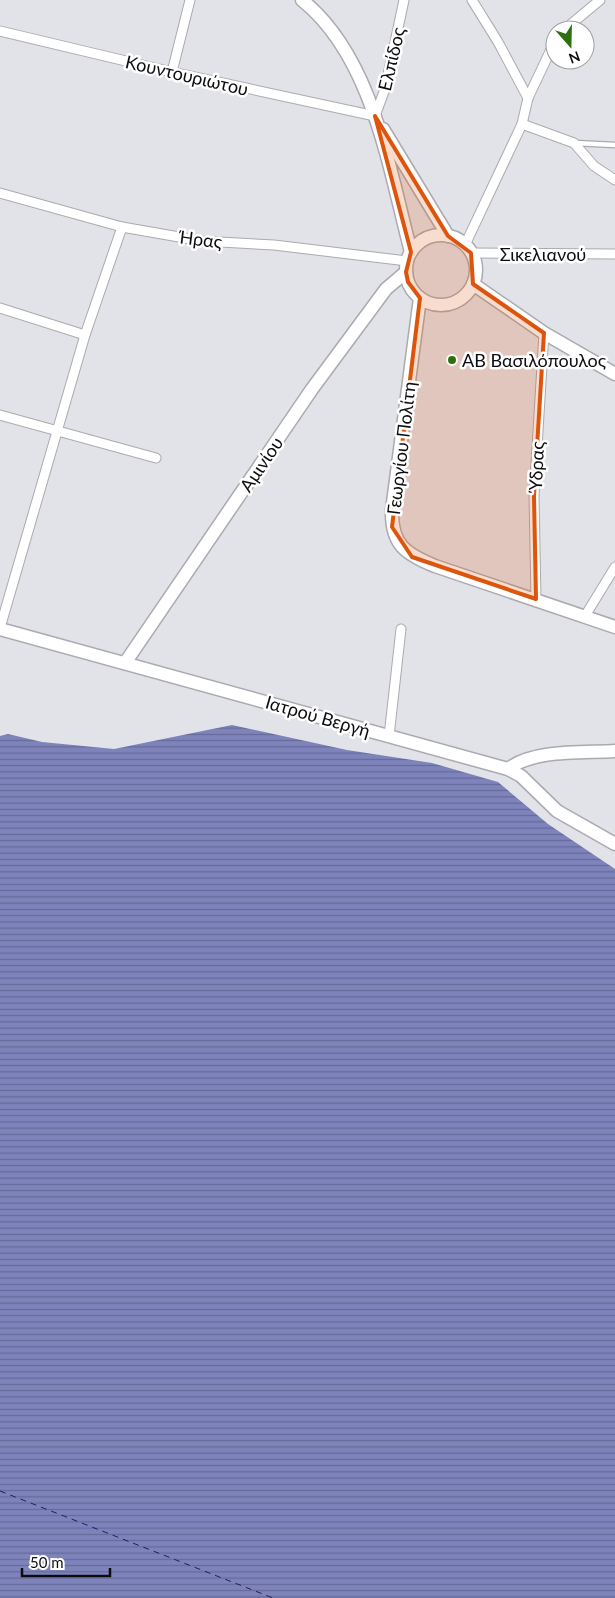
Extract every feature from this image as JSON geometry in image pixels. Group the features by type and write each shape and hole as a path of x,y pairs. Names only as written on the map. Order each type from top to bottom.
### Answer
{"main road":[{"path":"302,0 314,9 333,33 354,68 375,116 448,236 468,249 475,263 473,284 467,293 450,304 434,304 420,298 410,286 408,262 375,116"},
{"path":"408,262 426,238 448,236"},
{"name":"Αμινίου","path":"125,663 312,389 408,262"},
{"path":"473,284 544,333 615,374"},
{"name":"Γεωργίου Πολίτη","path":"420,298 392,527 402,546 412,557 615,627"},
{"name":"Ιατρού Βεργή","path":"0,629 508,769 521,776 557,811 615,844"},
{"path":"508,769 518,762 536,756 615,752"}],"street":[{"path":"172,72 190,0"},
{"name":"Ελπίδος","path":"375,116 385,90 404,0"},
{"path":"472,0 498,42 528,98"},
{"path":"576,20 600,0"},
{"name":"Κουντουριώτου","path":"0,31 172,72 375,116"},
{"path":"468,249 522,124 528,98 545,62"},
{"path":"522,124 574,143 594,166 615,180"},
{"name":"Ήρας","path":"0,194 122,227 202,241 274,245 408,262"},
{"path":"0,629 56,432 122,227"},
{"name":"Σικελιανού","path":"468,249 615,254"},
{"path":"0,308 86,335"},
{"name":"Ύδρας","path":"536,599 534,496 544,333"},
{"path":"0,415 56,432 156,458"},
{"path":"585,616 615,567"},
{"path":"389,736 401,630"}],"lane":[{"path":"574,143 615,145"}],"highlighted area":[{"path":"375,116 448,236 471,253 473,284 544,333 534,496 536,599 412,557 392,527 420,298 408,282 406,272 411,252"}],"water":[{"path":"232,725 347,750 432,763 498,782 548,824 615,869 615,1598 0,1598 0,736 8,734 42,742 114,749"}],"ferry route":[{"path":"0,1491 273,1598"}],"place":[{"name":"ΑΒ Βασιλόπουλος","path":"452,360"}]}
